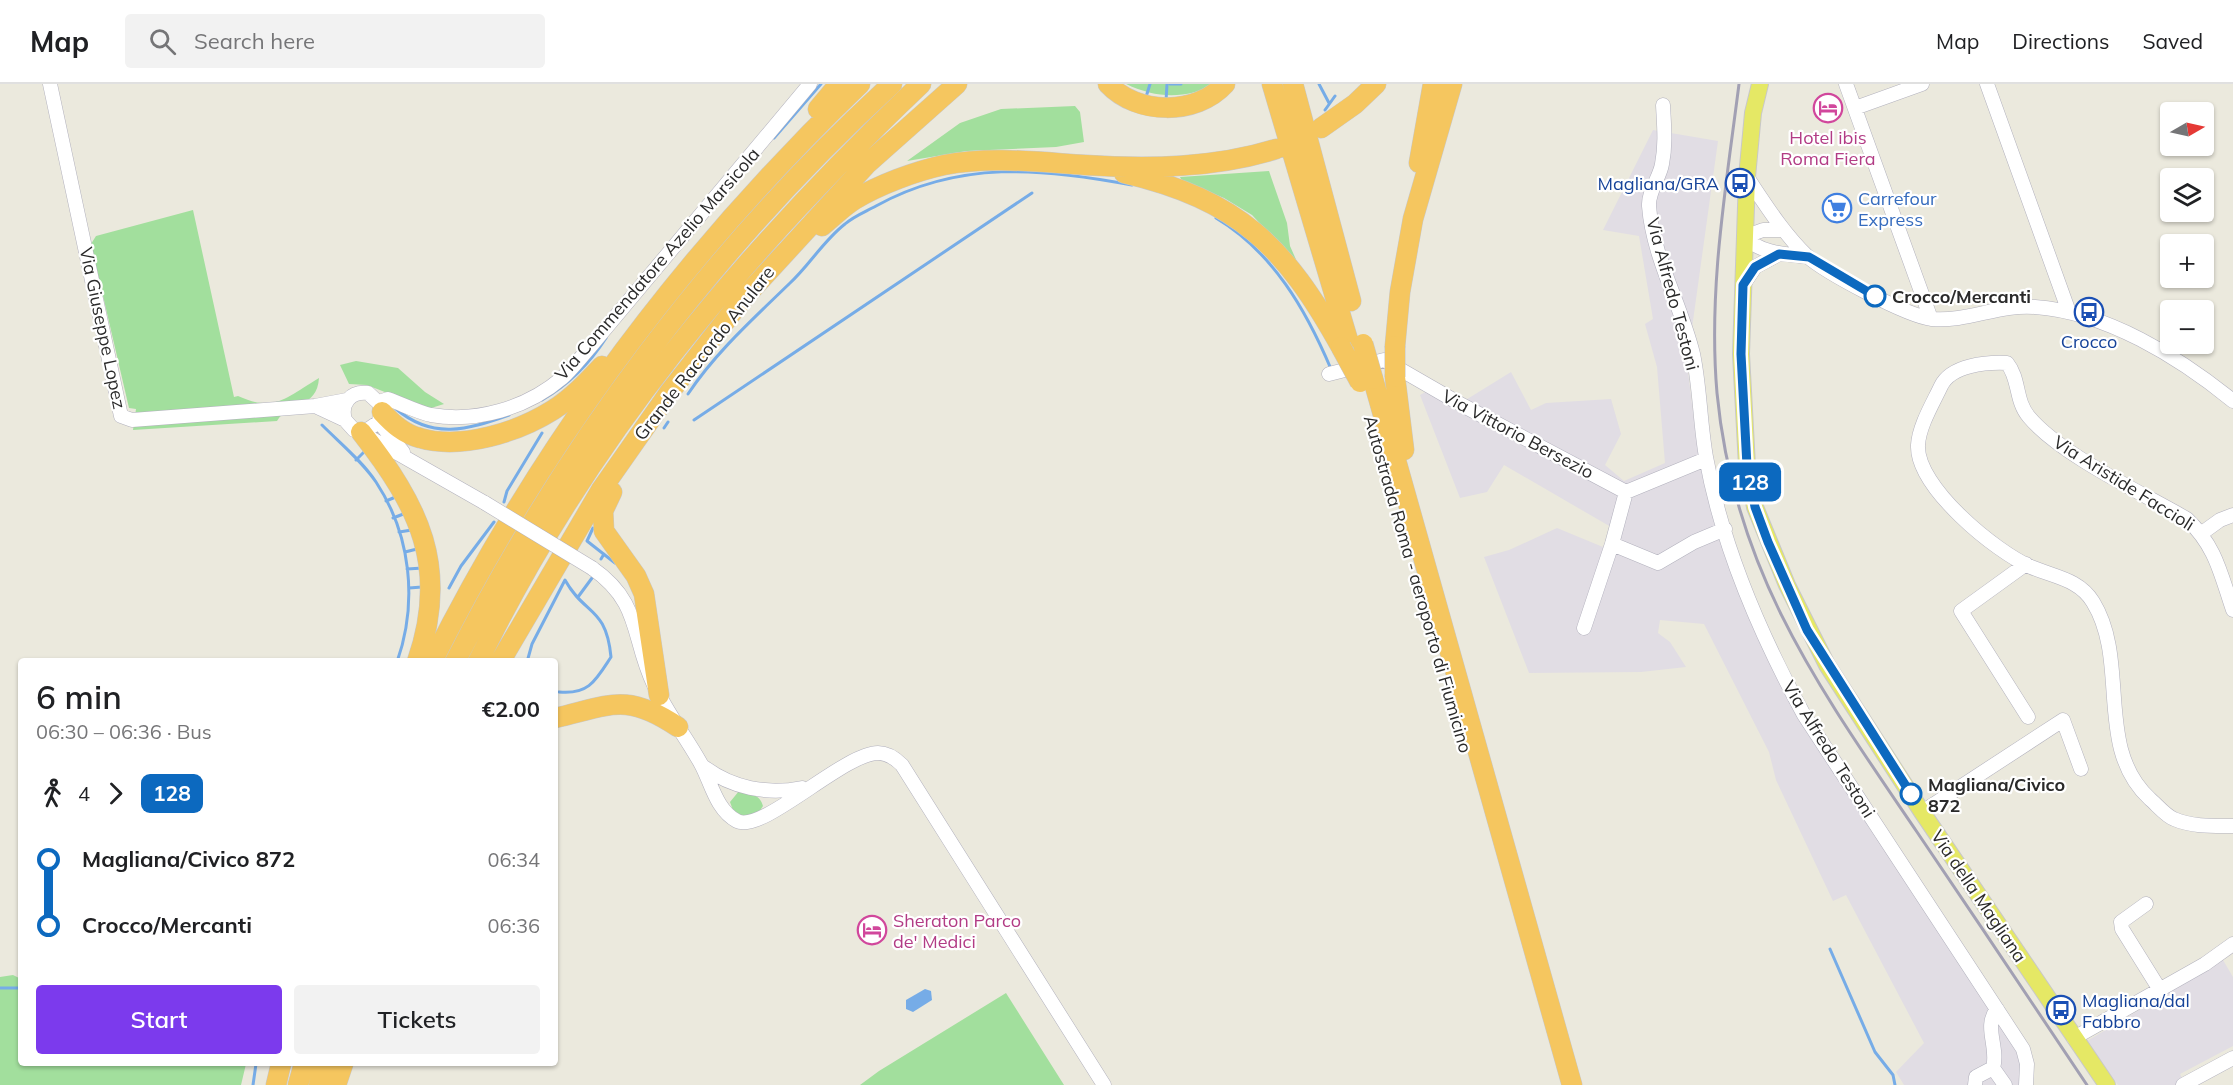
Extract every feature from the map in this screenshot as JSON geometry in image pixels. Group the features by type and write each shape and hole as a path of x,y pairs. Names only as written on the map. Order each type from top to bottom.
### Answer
{"highway":[{"path":"736,213 766,169 839,84"},
{"path":"434,658 490,552 545,463 642,326 766,177 860,84"},
{"path":"457,658 527,531 566,468 635,369 743,236 837,134 892,84"},
{"name":"Grande Raccordo Anulare","path":"480,658 558,520 610,438 684,339 793,210 921,84"},
{"name":"Grande Raccordo Anulare","path":"502,658 601,490 669,393 741,301 867,164 957,84"},
{"path":"1108,84 1132,101 1174,107 1203,100 1225,84"},
{"name":"Autostrada Roma - aeroporto di Fiumicino","path":"1272,84 1352,346 1367,380 1426,570 1572,1085"},
{"name":"Autostrada Roma - aeroporto di Fiumicino","path":"1293,84 1352,346"},
{"path":"1321,128 1355,104 1376,84"},
{"path":"1426,570 1403,448 1395,377 1395,346 1401,284 1433,84"},
{"path":"1413,219 1425,185 1452,84"},
{"path":"741,301 798,245 855,199 917,172 944,165 993,160 1089,165 1213,163 1276,149"},
{"path":"1089,165 1172,186 1239,219 1262,237 1291,266 1352,346"},
{"path":"380,412 402,430 418,438 435,441 482,437 513,429 542,416 569,398 642,326"},
{"name":"Autostrada Roma - aeroporto di Fiumicino","path":"1367,380 1559,1085"},
{"path":"659,695 644,594 632,570 608,539 602,518 608,498 640,448 669,393"},
{"path":"361,432 406,493 424,542 430,603 427,628 418,658"},
{"path":"558,717 607,706 631,704 657,713 678,727"},
{"path":"276,1085 281,1066"},
{"path":"298,1085 303,1066"},
{"path":"319,1085 324,1066"},
{"path":"336,1085 342,1066"}],"main road":[{"name":"Via della Magliana","path":"1760,84 1753,113 1747,177 1741,354 1747,466 1755,507 1807,630 1922,812 2107,1085"}],"street":[{"name":"Via Giuseppe Lopez","path":"50,84 121,416 132,420 315,406 347,400"},
{"name":"Via Commendatore Azelio Marsicola","path":"380,412 388,399 437,416 479,417 507,408 549,388 564,376 590,347 810,84"},
{"path":"1846,84 1931,318"},
{"path":"1855,108 1922,84"},
{"path":"1987,84 2069,312"},
{"name":"Via Alfredo Testoni","path":"1663,105 1665,138 1663,158 1649,207 1668,286 1693,353 1706,459 1725,529 1749,600 1781,672 1804,715 2025,1053 2026,1085"},
{"path":"1747,177 1784,230 1809,257 1864,291 1913,314 1931,318 1970,317 2008,306 2069,312 2124,332 2164,351 2233,401"},
{"path":"1744,237 1762,230 1784,230"},
{"path":"1761,249 1762,230"},
{"path":"1744,237 1761,249 1779,254 1809,257"},
{"path":"1743,285 1755,267 1779,254"},
{"name":"Via Vittorio Bersezio","path":"1329,374 1384,360 1462,405 1626,492"},
{"name":"Via Aristide Faccioli","path":"2233,610 2212,548 2202,533 2187,519 2057,443 2027,416 2019,400 2015,373 2007,363 1993,362 1963,368 1944,381 1928,414 1918,445 1922,469 1968,525 1994,547 2026,564 2062,576 2077,585 2092,600 2109,636 2119,744 2131,775 2147,795 2174,819 2206,826 2233,826"},
{"path":"408,458 391,440 380,412 364,393 352,395 344,408 345,420 354,430 484,502 592,568 612,584 628,604 646,665 659,695 701,764 725,811 741,822 761,818 810,787 874,753 893,757 902,765 1104,1085"},
{"name":"Via Giuseppe Lopez","path":"315,406 345,420"},
{"path":"361,432 371,430 380,412"},
{"path":"1584,628 1612,544 1626,492 1706,459"},
{"path":"2187,519 2227,517"},
{"path":"2202,533 2227,517"},
{"path":"1612,544 1658,563 1694,542 1725,529"},
{"path":"2026,564 1961,611 2028,717"},
{"path":"1922,812 2063,720 2081,769"},
{"path":"701,764 723,780 737,785 784,791 810,787"},
{"path":"725,811 729,792 737,785"},
{"path":"761,789 767,805 761,818"},
{"path":"2146,904 2121,922 2122,929 2160,990"},
{"path":"2074,1038 2160,990 2233,944"},
{"path":"1997,1009 1989,1023 1995,1052 1993,1068 2005,1085"},
{"path":"2183,1085 2233,1058"},
{"path":"1975,1085 1976,1077 1993,1068"}],"shaded area":[{"path":"1653,130 1718,141 1687,364 1698,452 1725,542 1773,665 2022,1057 2022,1085 1904,1085 1896,1072 1924,1043 1846,895 1833,901 1776,780 1769,752 1704,624 1660,620 1658,633 1670,642 1686,667 1641,672 1529,673 1484,557 1509,550 1557,528 1603,547 1611,527 1504,465 1487,492 1460,498 1420,395 1429,390 1456,406 1511,372 1531,410 1546,403 1611,399 1621,434 1605,465 1624,481 1665,463 1657,367 1645,324 1653,319 1639,236 1603,230"},
{"path":"2223,960 2233,977 2233,1046 2180,1074 2185,1085 2118,1085 2087,1041"}],"green space":[{"path":"1126,84 1216,84 1182,95 1160,95"},
{"path":"1075,106 1080,112 1084,142 1056,147 967,151 907,161 960,123 1001,109"},
{"path":"1269,171 1287,223 1290,246 1298,264 1252,215 1224,198 1182,181 1180,177"},
{"path":"193,210 234,397 271,403 289,397 319,378 317,388 308,400 288,410 277,421 133,430 136,409 129,408 91,244 96,236"},
{"path":"356,361 398,368 425,392 444,404 428,409 367,385 349,384 340,365"},
{"path":"739,791 760,799 763,806 757,815 742,816 734,813 730,802"},
{"path":"13,975 18,978 18,1066 246,1066 241,1085 0,1085 0,977"},
{"path":"1006,993 1064,1085 860,1085 879,1071"}],"water":[{"path":"925,989 931,991 932,1000 913,1012 906,1009 906,1000"}],"waterway":[{"path":"774,138 821,84"},
{"path":"1146,97 1150,84"},
{"path":"1166,101 1167,84"},
{"path":"1170,84 1181,84"},
{"path":"1319,84 1329,103"},
{"path":"1325,110 1335,96"},
{"path":"688,394 723,350 796,277 837,231 856,216 907,191 938,181 1001,172 1066,175 1132,185"},
{"path":"694,420 1032,193"},
{"path":"1216,218 1236,232 1271,265 1299,304 1331,369"},
{"path":"542,400 561,388 578,373 606,338"},
{"path":"396,409 423,425 451,429 479,425 509,415"},
{"path":"664,428 668,422"},
{"path":"322,425 358,459 370,474 388,502 397,524 404,546 409,593 408,616 398,658"},
{"path":"504,502 507,491 542,433"},
{"path":"356,460 366,450"},
{"path":"386,501 398,496"},
{"path":"393,518 406,513"},
{"path":"449,588 461,566 494,522"},
{"path":"593,528 587,541 615,563"},
{"path":"399,532 412,530"},
{"path":"405,552 417,549"},
{"path":"601,559 604,554"},
{"path":"407,569 423,568"},
{"path":"578,597 592,578"},
{"path":"528,658 532,644 565,580 573,592 600,620 605,629 611,657 591,684 578,691 559,692"},
{"path":"409,588 422,587"},
{"path":"1830,949 1875,1052 1893,1075 1895,1085"},
{"path":"0,988 18,988"},
{"path":"253,1085 256,1066"}],"railway":[{"path":"1739,84 1720,238 1715,354 1717,393 1726,457 1742,517 1762,573 1787,626 1816,677 1847,728 2087,1085"}],"bus line":[{"name":"128","path":"1875,296 1809,257 1779,254 1755,267 1743,285 1741,354 1747,466 1755,507 1786,585 1807,630 1827,665 1911,794"}],"place":[{"name":"Hotel ibis Roma Fiera","path":"1828,108"},
{"name":"Magliana/GRA","path":"1740,183"},
{"name":"Carrefour Express","path":"1837,208"},
{"name":"Crocco/Mercanti","path":"1875,296"},
{"name":"Crocco","path":"2089,312"},
{"name":"Magliana/Civico 872","path":"1911,794"},
{"name":"Sheraton Parco de' Medici","path":"872,930"},
{"name":"Magliana/dal Fabbro","path":"2061,1010"}]}
